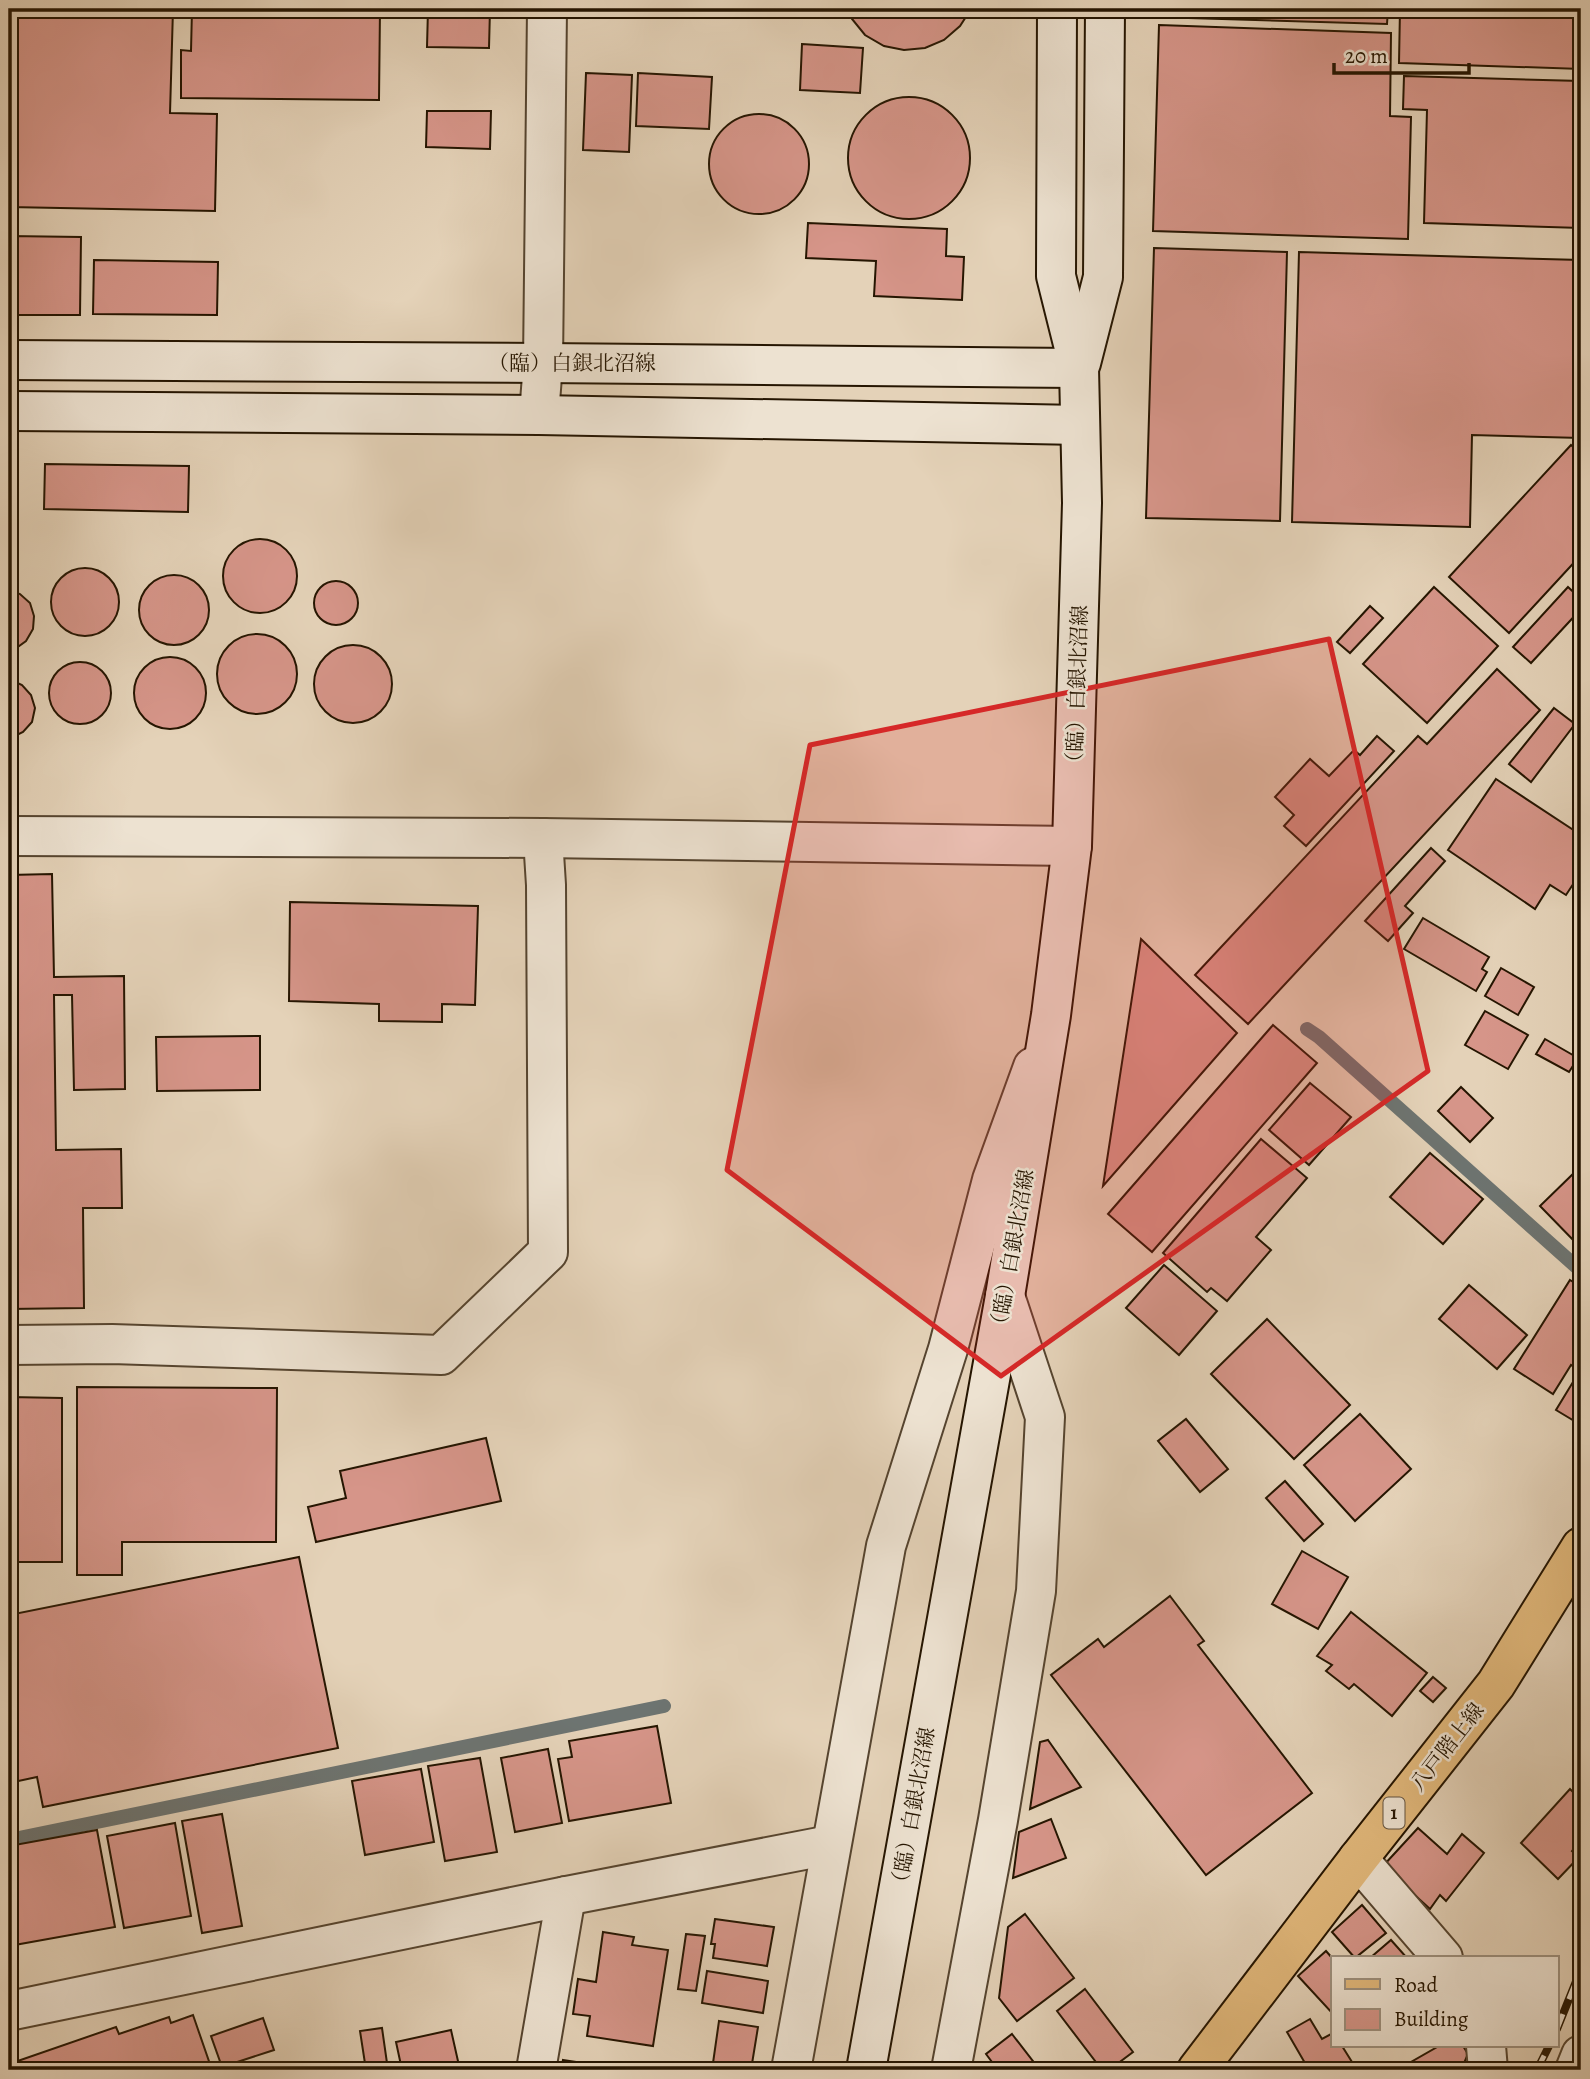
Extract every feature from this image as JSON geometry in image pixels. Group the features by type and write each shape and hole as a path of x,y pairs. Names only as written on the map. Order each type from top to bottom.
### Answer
{"main road":[{"name":"八戸階上線","path":"1197,2070 1496,1684 1581,1548"}],"street":[{"path":"540,415 543,363 547,9"},
{"path":"1057,9 1056,275 1079,369"},
{"path":"1079,369 1103,277 1105,9"},
{"name":"（臨）白銀北沼線","path":"9,360 1079,369 1082,503 1072,846 1051,1015 1005,1296 866,2070"},
{"path":"9,411 540,415 1080,425"},
{"path":"9,836 543,838 1072,846"},
{"path":"9,1345 112,1344 441,1355 548,1252 546,885 543,838"},
{"path":"791,2070 886,1546 948,1349 992,1180 1051,1015"},
{"path":"951,2070 998,1819 1036,1591 1045,1417 1005,1296"},
{"path":"9,2011 566,1896 831,1845"},
{"path":"1358,1859 1441,1956"},
{"path":"536,2070 566,1896"},
{"path":"1486,2048 1488,2070"},
{"path":"1575,2070 1581,2056"}],"highlighted area":[{"path":"1329,639 1428,1071 1001,1376 727,1170 810,745"}],"building":[{"path":"9,9 173,9 170,113 217,114 215,211 9,207"},
{"path":"192,9 380,9 379,100 181,98 181,50 191,51"},
{"path":"428,9 490,9 489,48 427,47"},
{"path":"848,9 971,9 960,26 944,40 925,48 904,50 884,46 865,35 852,19"},
{"path":"1156,9 1388,9 1387,24 1156,17"},
{"path":"1400,9 1581,9 1581,69 1399,63"},
{"path":"1159,25 1391,33 1390,116 1411,117 1408,239 1153,231"},
{"path":"802,44 863,48 860,93 800,90"},
{"path":"586,73 632,75 629,152 583,150"},
{"path":"638,73 712,77 709,129 636,126"},
{"path":"1404,76 1581,81 1581,228 1424,223 1427,110 1403,109"},
{"path":"909,97 932,102 952,115 965,135 970,158 965,181 952,201 932,214 909,219 886,214 866,201 853,181 848,158 853,135 866,115 886,102"},
{"path":"427,111 491,111 490,149 426,147"},
{"path":"759,114 787,122 801,136 809,164 801,192 787,206 759,214 731,206 717,192 709,164 717,136 731,122"},
{"path":"808,223 947,229 946,256 964,257 962,300 874,296 876,261 806,258"},
{"path":"9,236 81,237 80,315 9,315"},
{"path":"1154,248 1287,252 1280,521 1146,518"},
{"path":"1299,252 1581,260 1581,438 1472,435 1470,527 1292,522"},
{"path":"94,260 218,262 217,315 93,314"},
{"path":"1571,445 1581,454 1581,555 1509,633 1449,577"},
{"path":"45,464 189,466 188,512 44,509"},
{"path":"260,539 274,542 286,550 294,562 297,576 294,590 286,602 274,610 260,613 246,610 234,602 226,590 223,576 226,562 234,550 246,542"},
{"path":"92,568 113,583 119,595 117,615 109,626 92,636 78,636 61,626 53,615 51,595 61,578 72,570"},
{"path":"174,575 199,585 209,610 199,635 174,645 149,635 139,610 149,585"},
{"path":"336,581 351,588 358,603 351,618 336,625 321,618 314,603 321,588"},
{"path":"1434,587 1498,646 1427,723 1363,664"},
{"path":"1568,587 1581,599 1581,609 1531,663 1513,647"},
{"path":"9,590 20,594 30,603 34,616 33,629 26,641 15,649 9,649"},
{"path":"1370,606 1383,618 1350,653 1337,642"},
{"path":"257,634 272,637 285,646 294,659 297,674 294,689 285,702 272,711 257,714 242,711 229,702 220,689 217,674 220,659 229,646 242,637"},
{"path":"353,645 368,648 381,656 389,669 392,684 389,699 381,712 368,720 353,723 338,720 325,712 317,699 314,684 317,669 325,656 338,648"},
{"path":"170,657 184,660 196,667 203,679 206,693 203,707 196,719 184,726 170,729 156,726 144,719 137,707 134,693 137,679 144,667 156,660"},
{"path":"74,662 86,662 102,671 109,681 109,705 102,715 86,724 74,724 63,719 54,710 49,699 49,687 54,676 63,667"},
{"path":"1497,669 1540,710 1248,1024 1195,975 1418,736 1427,744"},
{"path":"9,679 22,685 31,695 35,708 32,722 23,732 9,739"},
{"path":"1554,708 1575,724 1531,782 1509,764"},
{"path":"1377,736 1394,751 1306,846 1284,826 1294,815 1275,797 1310,759 1329,776 1354,750 1360,755"},
{"path":"1496,779 1581,835 1581,872 1566,895 1550,885 1535,909 1448,850"},
{"path":"1431,848 1445,861 1405,906 1413,913 1388,941 1365,921"},
{"path":"52,874 54,977 124,976 125,1089 74,1090 72,995 54,995 56,1150 121,1149 122,1208 83,1208 84,1308 9,1309 9,875"},
{"path":"290,902 478,906 475,1005 442,1004 442,1022 379,1021 379,1004 289,1001"},
{"path":"1423,918 1489,957 1482,969 1487,972 1476,991 1404,949"},
{"path":"1141,939 1237,1033 1103,1186"},
{"path":"1501,968 1534,987 1518,1015 1485,996"},
{"path":"1485,1011 1528,1035 1508,1069 1465,1045"},
{"path":"1273,1025 1317,1063 1152,1252 1108,1214"},
{"path":"260,1036 260,1090 157,1091 156,1037"},
{"path":"1545,1039 1578,1058 1569,1072 1536,1054"},
{"path":"1310,1083 1351,1117 1309,1165 1269,1130"},
{"path":"1461,1087 1493,1118 1470,1142 1438,1111"},
{"path":"1261,1139 1307,1178 1256,1237 1271,1250 1227,1301 1211,1288 1207,1292 1163,1253"},
{"path":"1430,1153 1483,1199 1443,1244 1390,1197"},
{"path":"1576,1171 1581,1176 1580,1247 1540,1206"},
{"path":"1164,1265 1217,1311 1179,1355 1126,1308"},
{"path":"1570,1280 1581,1287 1581,1372 1571,1365 1553,1394 1514,1369"},
{"path":"1469,1285 1527,1335 1497,1369 1439,1319"},
{"path":"1267,1319 1350,1405 1294,1459 1211,1374"},
{"path":"1576,1377 1581,1380 1581,1425 1556,1410"},
{"path":"77,1387 277,1388 276,1542 122,1542 122,1575 77,1575"},
{"path":"9,1397 62,1398 62,1562 9,1562"},
{"path":"1360,1414 1411,1469 1355,1521 1304,1465"},
{"path":"1186,1419 1228,1469 1200,1492 1158,1441"},
{"path":"486,1438 501,1501 316,1542 308,1507 346,1498 340,1471"},
{"path":"1285,1481 1323,1524 1304,1541 1266,1498"},
{"path":"1302,1551 1348,1577 1318,1629 1272,1604"},
{"path":"299,1557 338,1748 43,1807 37,1777 9,1783 9,1615"},
{"path":"1170,1596 1204,1641 1198,1645 1312,1793 1206,1875 1051,1675 1098,1639 1104,1647"},
{"path":"1351,1612 1427,1673 1392,1716 1354,1684 1349,1689 1326,1671 1332,1665 1317,1656"},
{"path":"1433,1677 1446,1688 1433,1702 1420,1691"},
{"path":"657,1726 671,1803 569,1821 558,1759 572,1757 569,1741"},
{"path":"1048,1740 1081,1787 1030,1809 1040,1742"},
{"path":"548,1749 562,1823 515,1832 501,1758"},
{"path":"480,1758 497,1852 445,1861 428,1766"},
{"path":"421,1769 434,1842 365,1855 352,1781"},
{"path":"1570,1789 1581,1800 1581,1839 1572,1851 1579,1857 1558,1879 1521,1843"},
{"path":"222,1814 242,1926 202,1933 182,1821"},
{"path":"1051,1819 1066,1858 1013,1878 1019,1832"},
{"path":"175,1823 191,1916 124,1928 107,1836"},
{"path":"1418,1828 1447,1854 1462,1834 1484,1853 1446,1901 1440,1895 1430,1909 1383,1866"},
{"path":"97,1830 115,1927 9,1946 9,1846"},
{"path":"1362,1905 1386,1933 1357,1956 1353,1956 1332,1932"},
{"path":"1025,1914 1074,1978 1017,2021 999,1998 1008,1927"},
{"path":"715,1919 774,1927 767,1966 713,1958 715,1944 711,1944"},
{"path":"603,1932 634,1937 632,1945 668,1950 653,2046 587,2036 590,2016 573,2014 578,1979 596,1982"},
{"path":"686,1934 705,1936 696,1991 678,1989"},
{"path":"1391,1940 1405,1956 1372,1956"},
{"path":"1326,1951 1331,1957 1331,2012 1298,1976"},
{"path":"707,1971 768,1981 763,2013 702,2003"},
{"path":"1085,1989 1133,2052 1109,2070 1102,2070 1057,2011"},
{"path":"193,2015 212,2070 9,2070 9,2064 116,2027 119,2034 169,2017 171,2023"},
{"path":"263,2018 274,2050 222,2067 211,2036"},
{"path":"1310,2019 1322,2039 1331,2034 1331,2048 1343,2048 1357,2070 1309,2070 1287,2032"},
{"path":"719,2021 758,2027 751,2070 712,2070"},
{"path":"382,2028 388,2070 366,2070 360,2031"},
{"path":"451,2030 460,2070 402,2070 396,2042"},
{"path":"1012,2034 1038,2070 998,2070 986,2054"},
{"path":"1436,2048 1464,2048 1468,2054 1461,2070 1397,2070"},
{"path":"563,2060 629,2070 561,2070"}],"waterway":[{"path":"1307,1029 1581,1271"},
{"path":"9,1840 664,1706"}],"railway":[{"path":"1558,2026 1581,1969"},
{"path":"1537,2070 1548,2048"}]}
